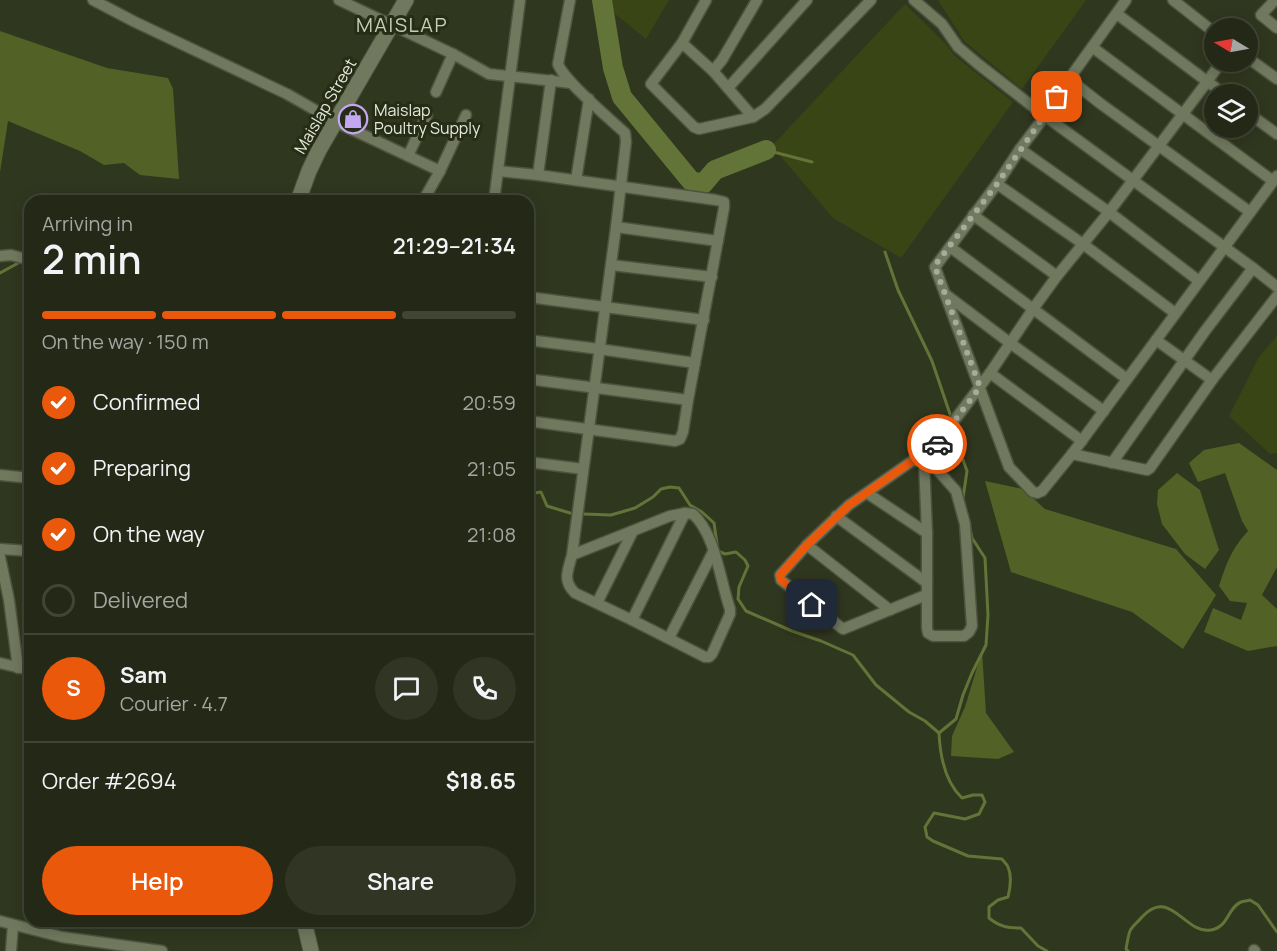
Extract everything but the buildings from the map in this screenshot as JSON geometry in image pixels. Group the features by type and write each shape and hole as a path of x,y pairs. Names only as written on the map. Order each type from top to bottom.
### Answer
{"main road":[{"name":"Maislap Street","path":"300,195 318,150 406,0"},
{"path":"305,927 311,951"}],"street":[{"path":"93,0 287,94 336,122 440,171"},
{"path":"339,0 453,54 489,74 571,83"},
{"path":"495,195 520,0"},
{"path":"570,0 558,64 560,71 625,133 626,148 572,555 567,576 568,586 575,593 705,657 712,654 730,614 730,609 705,529 693,514 670,516 572,555"},
{"path":"706,0 682,43 651,84 694,127 699,129 753,117 765,109 871,0"},
{"path":"713,71 722,60 757,0"},
{"path":"728,88 807,0"},
{"path":"914,0 942,24 964,53 1045,116 1277,287"},
{"path":"1092,47 1275,178 1082,441 1042,491 1037,493 1033,492 1009,467 935,267 997,184 1069,79 1092,47 1117,14 1126,0"},
{"path":"1275,0 1261,15 1277,28"},
{"path":"1177,1 1204,24"},
{"path":"1117,14 1210,84"},
{"path":"682,43 713,71 753,117"},
{"path":"436,92 453,54"},
{"path":"1258,65 1277,79"},
{"path":"926,595 843,629 781,580 780,575 807,545 849,505 912,461 924,460 933,465 956,491 966,524 972,626 969,632 964,636 933,636 928,633 924,460 980,387 1057,276 1109,212 1214,72"},
{"path":"1069,79 1250,212"},
{"path":"538,175 551,80"},
{"path":"576,180 589,99"},
{"path":"408,156 427,115"},
{"path":"426,195 466,115"},
{"path":"1258,120 1277,134"},
{"path":"1020,149 1109,212 1199,281"},
{"path":"498,171 622,186 724,202 712,277 680,439 675,441 534,422"},
{"path":"997,184 1083,244 1175,313"},
{"path":"973,215 1057,276"},
{"path":"616,226 718,241"},
{"path":"950,247 1127,379"},
{"path":"0,256 11,255 24,258"},
{"path":"611,265 712,277"},
{"path":"1112,463 1253,268"},
{"path":"944,293 1104,411"},
{"path":"1072,454 1142,470 1150,468 1212,380 1277,296"},
{"path":"534,298 704,320"},
{"path":"1156,340 1212,380"},
{"path":"534,341 695,363"},
{"path":"990,373 1082,441"},
{"path":"534,380 688,400"},
{"path":"534,463 583,469"},
{"path":"0,475 24,477"},
{"path":"867,493 927,533"},
{"path":"632,620 685,513"},
{"path":"836,516 927,583"},
{"path":"597,603 633,531"},
{"path":"807,545 890,610"},
{"path":"0,549 24,551"},
{"path":"669,638 713,552"},
{"path":"0,556 9,600 18,668"},
{"path":"0,663 24,669"},
{"path":"0,921 108,948 162,951"},
{"path":"11,951 14,925"}],"green space":[{"path":"598,0 669,0 646,39"},
{"path":"938,0 1086,0 1022,89 964,41"},
{"path":"905,4 946,44 955,56 1013,102 901,258 833,218 772,146"},
{"path":"0,31 107,68 168,78 173,89 179,179 140,175 124,163 104,165 80,151 8,121 0,172"},
{"path":"1277,336 1277,453 1270,454 1229,416 1259,357"},
{"path":"1239,443 1277,470 1277,567 1262,595 1277,609 1277,646 1248,651 1204,632 1213,608 1241,620 1247,603 1230,601 1219,586 1230,557 1248,531 1242,521 1225,473 1198,482 1189,463 1204,450"},
{"path":"1177,473 1200,490 1219,550 1205,569 1185,554 1162,524 1157,504 1158,490"},
{"path":"985,481 1023,489 1045,509 1176,549 1216,595 1183,649 1132,612 1011,572"},
{"path":"982,651 986,713 1014,752 998,759 951,756 952,736 965,707"}],"waterway":[{"path":"602,0 613,68 622,97 691,181 703,184 715,170 766,150"},
{"path":"766,150 812,162"},
{"path":"885,252 898,290 932,361 952,420"},
{"path":"0,273 22,261"},
{"path":"954,426 967,471 963,498"},
{"path":"584,514 611,515 635,508 661,489 679,488 690,505 714,523 718,551 725,554 736,552 745,560 748,566 739,587 738,599 746,611 853,655 876,685 939,733 944,768 956,792 962,798 982,795 985,802 979,814 965,819 934,813 925,827 927,837 968,856 1002,859 1009,871 1009,894 1008,897 998,900 989,907 989,918 1004,926 1021,928 1038,946 1047,951"},
{"path":"534,493 541,492 547,506 570,513"},
{"path":"939,733 956,719 963,695 986,645 988,615 985,558 972,538 970,528"},
{"path":"1128,951 1127,942 1132,927 1152,909 1161,907 1169,909 1193,926 1202,930 1211,930 1221,925 1236,905 1250,900 1258,905 1277,932"}],"way so far":[{"path":"937,444 980,387 936,270 936,264 997,184 1057,97"}],"place":[{"name":"Maislap Poultry Supply","path":"353,119"}],"district":[{"name":"MAISLAP","path":"402,24"}],"route":[{"path":"812,605 781,580 780,575 807,545 849,505 912,461 924,460 937,444"}]}
